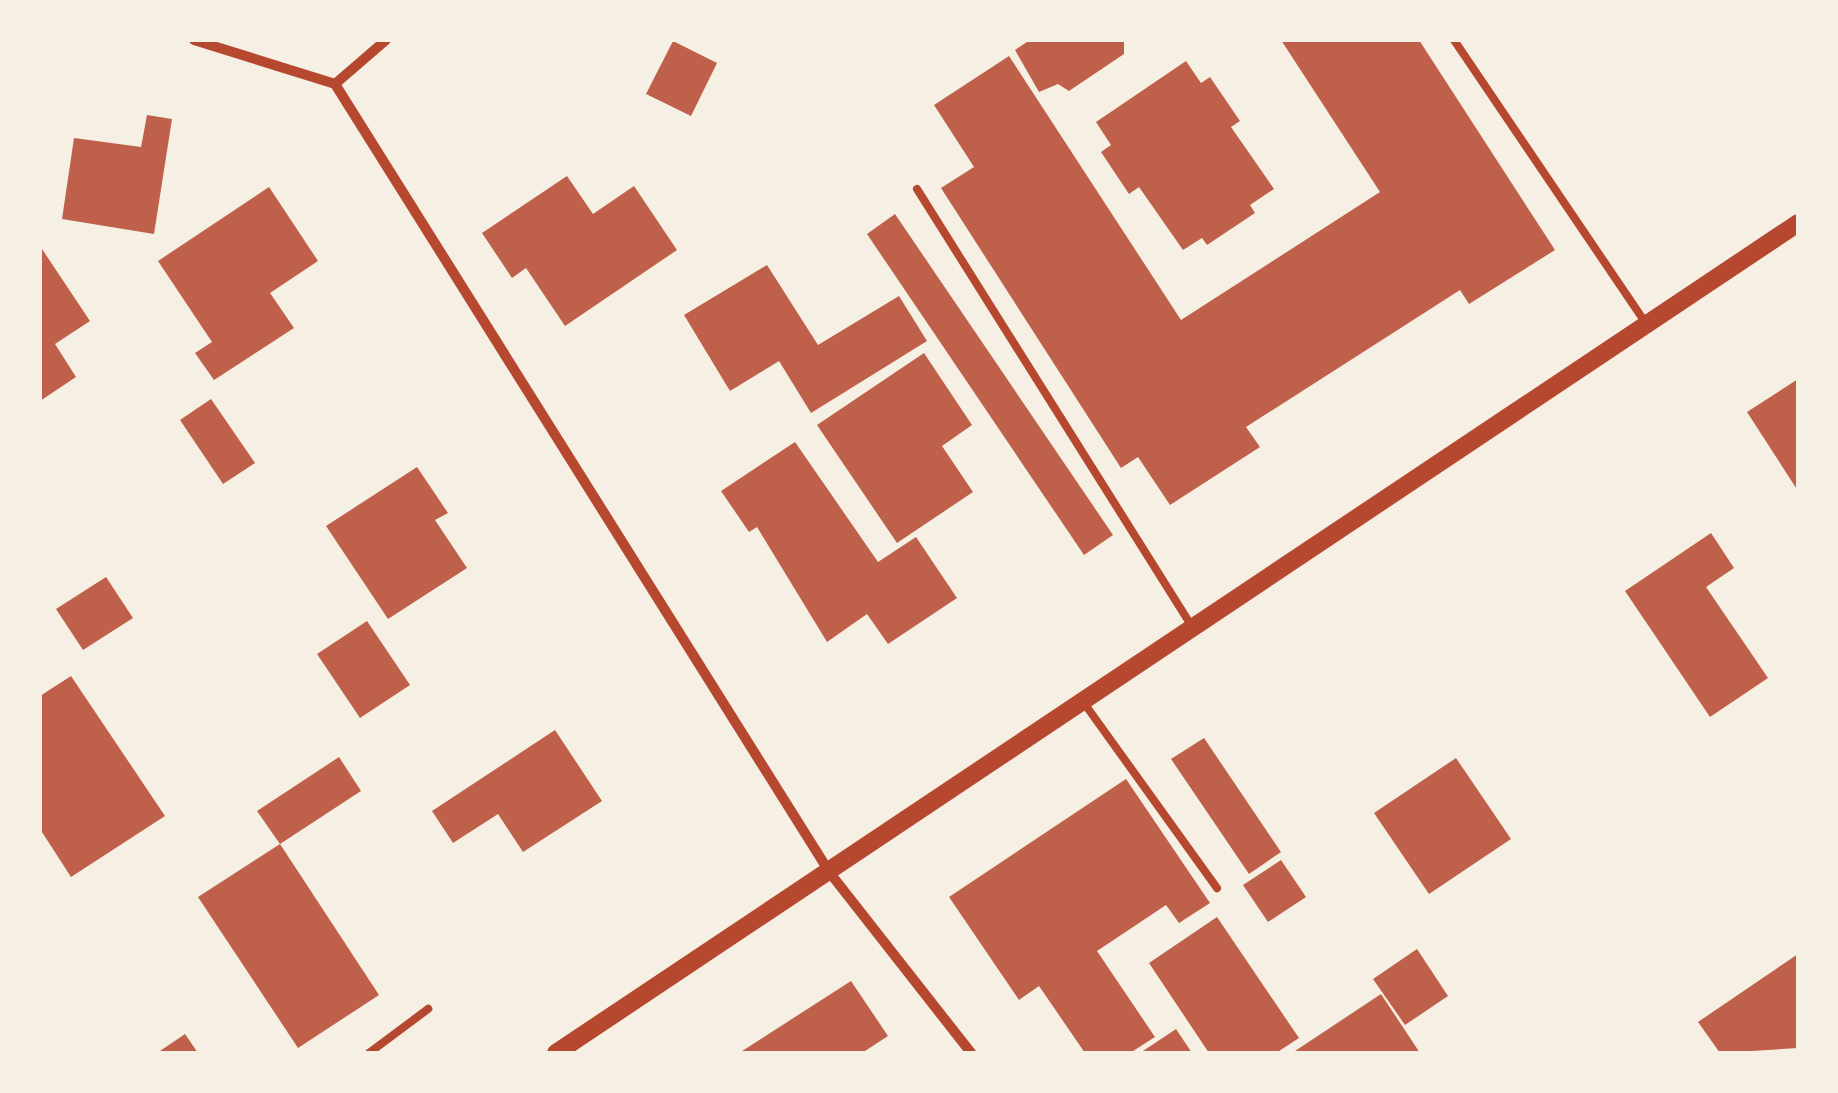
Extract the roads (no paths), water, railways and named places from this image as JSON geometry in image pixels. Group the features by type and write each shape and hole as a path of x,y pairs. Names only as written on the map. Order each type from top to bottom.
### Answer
{"street":[{"path":"194,40 335,84 830,873 970,1053"},
{"path":"335,84 386,40"},
{"path":"556,1053 1798,222"}],"lane":[{"path":"1454,40 1647,325"},
{"path":"917,189 1194,629"},
{"path":"1084,703 1217,888"},
{"path":"369,1053 428,1009"}]}
